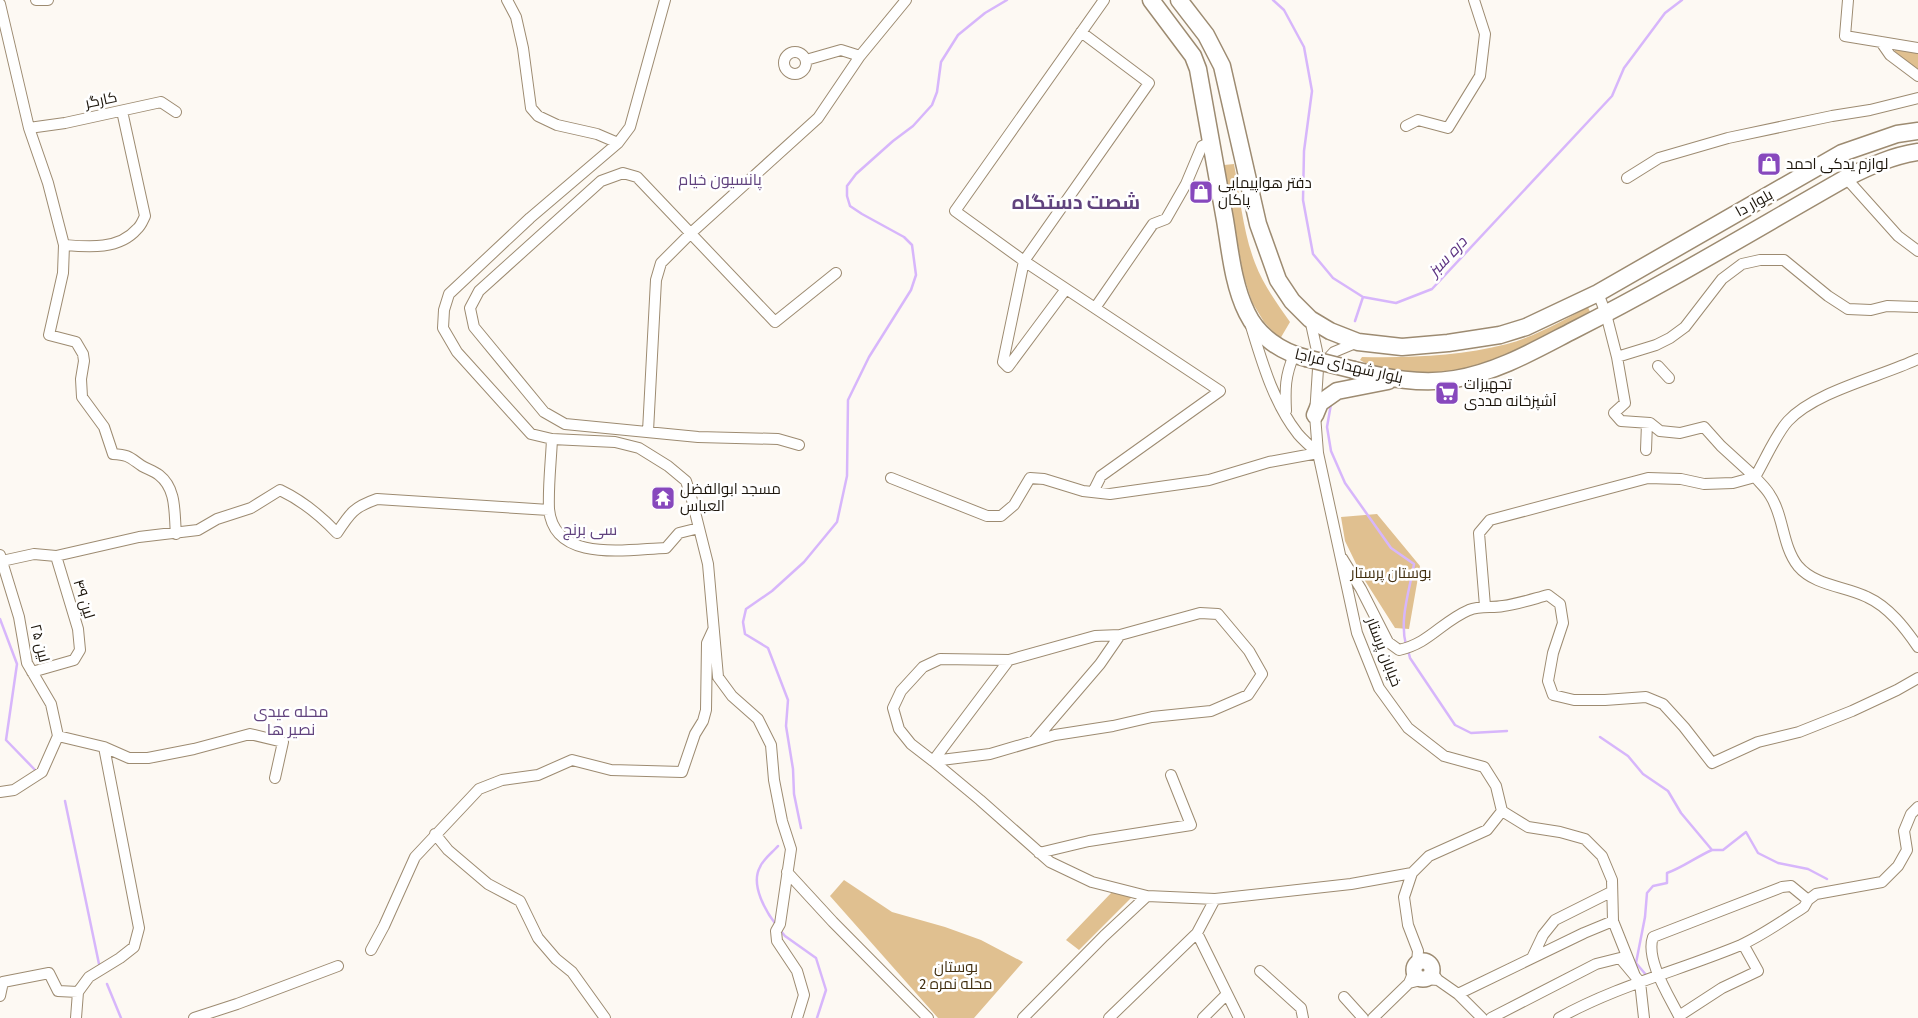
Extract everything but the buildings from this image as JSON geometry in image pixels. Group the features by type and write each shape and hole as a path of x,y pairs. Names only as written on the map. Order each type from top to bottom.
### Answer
{"main road":[{"name":"بلوار شهدای فراجا","path":"1150,0 1193,56 1198,69 1235,278 1247,313 1259,330 1274,345 1309,361 1398,379 1425,382 1455,380 1485,372 1519,358 1606,314"},
{"name":"بلوار شهدای فراجا","path":"1179,0 1206,35 1222,66 1258,224 1278,280 1292,301 1310,319 1330,331 1358,342 1402,346 1448,343 1500,335 1526,327 1598,293"},
{"name":"بلوار دا","path":"1598,293 1842,153 1898,134 1918,131"},
{"name":"بلوار دا","path":"1606,314 1846,178 1876,163 1918,152"},
{"path":"1315,415 1320,403 1337,391 1398,379"}],"street":[{"path":"7,0 0,3 29,128 48,184 64,246 63,273 49,335 76,342 83,354 82,397 104,427 113,454 133,458 141,465 158,474 170,485 174,502 176,534"},
{"path":"36,0 48,0"},
{"path":"507,0 516,17 523,48 530,108 538,116 557,125 597,134 618,143"},
{"path":"665,0 630,127 618,143 530,218 449,294 444,310 443,328 457,352 531,434 552,439 615,442 639,448 668,466 686,481 708,564 718,677 732,696 758,719 771,745 774,780 782,821 791,849 777,941 797,971 804,995 797,1018"},
{"path":"648,431 656,280 661,263 691,233 818,118 860,56 906,0"},
{"path":"1093,492 1101,476 1220,391 1024,261 955,211 1104,0"},
{"path":"1406,126 1418,120 1448,128 1480,76 1485,34 1474,0"},
{"path":"1848,0 1845,36 1918,48"},
{"path":"1066,289 1008,367 1003,362 1024,261 1149,83 1081,32"},
{"path":"1881,42 1890,55 1918,76"},
{"path":"806,60 841,50 860,56"},
{"path":"1628,178 1659,158 1728,138 1870,110 1918,98"},
{"name":"کارگر","path":"29,128 65,123 161,102 176,112"},
{"path":"64,246 103,247 122,240 137,230 146,216 122,111"},
{"path":"1095,308 1153,224 1166,219 1186,184 1202,146 1211,142"},
{"path":"799,445 778,439 698,437 565,424 544,412 474,326 470,308 479,291 527,247 602,181 623,173 636,177 775,322 836,273"},
{"path":"1846,178 1898,236 1918,252"},
{"path":"1617,357 1656,345 1670,338 1685,327 1722,279 1742,264 1760,260 1784,260 1828,296 1848,309 1872,310 1887,306 1918,308"},
{"path":"1598,293 1606,314 1617,357 1625,403 1614,413 1621,421 1647,423 1660,431 1680,433 1704,427 1771,495 1787,542 1798,565 1814,579 1868,597 1889,612 1918,647"},
{"path":"1247,313 1273,389 1298,434 1318,453"},
{"path":"1309,361 1316,344 1310,319"},
{"path":"1286,414 1285,388 1287,372 1309,361 1358,342"},
{"path":"1485,606 1479,533 1490,520 1648,478 1681,479 1704,484 1733,483 1755,477 1786,423 1798,411 1866,379 1900,368 1918,359"},
{"name":"خیابان پرستار","path":"1309,361 1318,453 1357,633 1379,688 1408,728 1444,756 1484,768 1496,786 1502,812"},
{"path":"1658,366 1669,378"},
{"path":"1646,450 1647,423"},
{"path":"552,439 549,510 556,531 568,542 590,550 666,548 679,533 699,528"},
{"path":"891,478 987,516 1001,516 1014,505 1030,478 1044,479 1083,491 1110,494 1209,480 1269,462 1318,453"},
{"path":"1,558 34,554 56,556 139,537 198,530 217,519 251,508 280,490 317,513 337,533 349,516 360,505 377,499 549,510"},
{"name":"لین ۴۹","path":"32,672 74,660 80,650 78,630 56,556"},
{"name":"لین ۲۵","path":"1,558 18,617 28,663 51,704 58,736"},
{"path":"1342,558 1361,589 1388,642 1399,650 1414,646 1432,635 1451,619 1471,609 1485,606 1502,606 1548,595 1560,604 1562,622 1553,653 1548,682 1553,695 1574,700 1646,697 1663,704 1684,727 1712,764 1758,742 1798,732 1852,711 1918,678"},
{"path":"933,762 990,754 1055,735 1112,726 1152,717 1211,712 1248,695 1262,674 1249,651 1218,614 1200,613 1120,635 1095,636 1009,660 940,659 923,667 901,691 893,708 899,729 911,744 933,762 980,800 1050,862 1092,882 1147,896 1215,899 1351,884 1412,874"},
{"path":"371,950 415,857 479,789 502,780 538,775 572,760 611,770 682,772 694,734 703,721 706,710 707,643 714,629"},
{"path":"1034,741 1100,664 1120,635"},
{"path":"933,762 1009,660"},
{"path":"0,792 14,790 42,772 58,736 104,747 129,758 148,758 194,749 250,734 283,742 276,778"},
{"path":"76,1018 78,992 89,977 134,947 139,928 104,747"},
{"path":"1039,853 1089,841 1191,826 1171,775"},
{"path":"1559,1018 1637,979 1659,977 1743,944 1804,907 1808,900 1816,894 1882,882 1898,866 1907,850 1904,831 1911,814 1918,807"},
{"path":"1480,1017 1458,994 1422,970 1408,925 1404,897 1412,874 1430,856 1487,830 1502,812 1528,827 1560,832 1585,839 1602,856 1612,880 1611,892 1614,921 1637,979 1644,1018"},
{"path":"435,834 448,850 488,884 520,902 538,938 556,959 572,972 605,1018"},
{"path":"787,872 833,922 928,1018"},
{"path":"1743,944 1758,971 1722,988 1679,1016 1659,977 1650,945 1653,937 1782,887 1791,886 1808,900"},
{"path":"1532,958 1544,935 1555,920 1611,892"},
{"path":"1024,1018 1104,936 1147,896"},
{"path":"1109,1018 1198,933 1215,899"},
{"path":"1458,994 1584,933 1614,921"},
{"path":"1198,933 1239,1018"},
{"path":"1491,1018 1596,964 1620,958 1637,979"},
{"path":"194,1018 238,1004 338,966"},
{"path":"1373,1018 1422,970"},
{"path":"1260,971 1301,1008 1303,1018"},
{"path":"0,996 3,982 49,973 58,991 78,992"},
{"path":"1203,1018 1227,994"},
{"path":"1344,997 1363,1018"}],"green space":[{"path":"1895,47 1918,51 1918,69 1895,54"},
{"path":"1234,164 1245,227 1255,263 1266,286 1290,322 1280,339 1264,322 1252,302 1243,274 1224,165"},
{"path":"1588,307 1590,312 1541,340 1504,357 1468,369 1439,374 1404,373 1376,368 1360,360 1362,357 1453,354 1507,344 1559,323"},
{"name":"بوستان پرستار","path":"1377,514 1420,566 1409,629 1395,628 1362,576 1345,541 1341,517"},
{"name":"بوستان محله نمره 2","path":"844,880 892,912 945,927 981,940 1023,962 974,1018 938,1018 830,896"},
{"path":"1113,891 1132,897 1079,950 1066,940"}],"waterway":[{"path":"801,828 794,794 793,769 786,726 788,700 768,648 745,634 743,622 746,609 772,591 804,562 837,522 847,476 848,400 869,357 911,290 916,275 912,245 904,237 850,206 847,186 856,174 913,126 932,105 937,92 941,62 958,35 985,13 1007,0"},
{"name":"دره سبز","path":"1273,0 1284,10 1304,47 1312,91 1304,151 1303,200 1313,254 1333,278 1363,297 1396,303 1432,289 1612,96 1624,68 1665,13 1682,0"},
{"path":"1355,321 1363,297"},
{"path":"1331,404 1327,427 1331,451 1345,483 1391,548 1414,564 1404,615 1406,645"},
{"path":"0,619 17,664 6,740 37,772"},
{"path":"1408,650 1410,658 1455,725 1471,733 1507,731"},
{"path":"1600,737 1628,756 1643,774 1668,791 1681,813 1712,850 1723,850 1746,832 1758,853 1778,863 1808,869 1827,879"},
{"path":"65,801 99,964"},
{"path":"777,926 764,906 758,890 757,874 761,864 778,846"},
{"path":"1647,976 1636,963 1645,917 1647,893 1653,886 1667,883 1667,873 1712,850"},
{"path":"780,930 785,936 816,958 826,990 817,1018"},
{"path":"107,984 121,1018"}],"place":[{"name":"لوازم یدکی احمد","path":"1769,164"},
{"name":"دفتر هواپیمایی پاکان","path":"1201,192"},
{"name":"تجهیزات آشپزخانه مددی","path":"1447,393"},
{"name":"مسجد ابوالفضل العباس","path":"663,498"}],"district":[{"name":"پانسیون خیام","path":"720,179"},
{"name":"شصت دستگاه","path":"1076,202"},
{"name":"سی برنج","path":"590,529"},
{"name":"محله عیدی نصیر ها","path":"291,720"}]}
